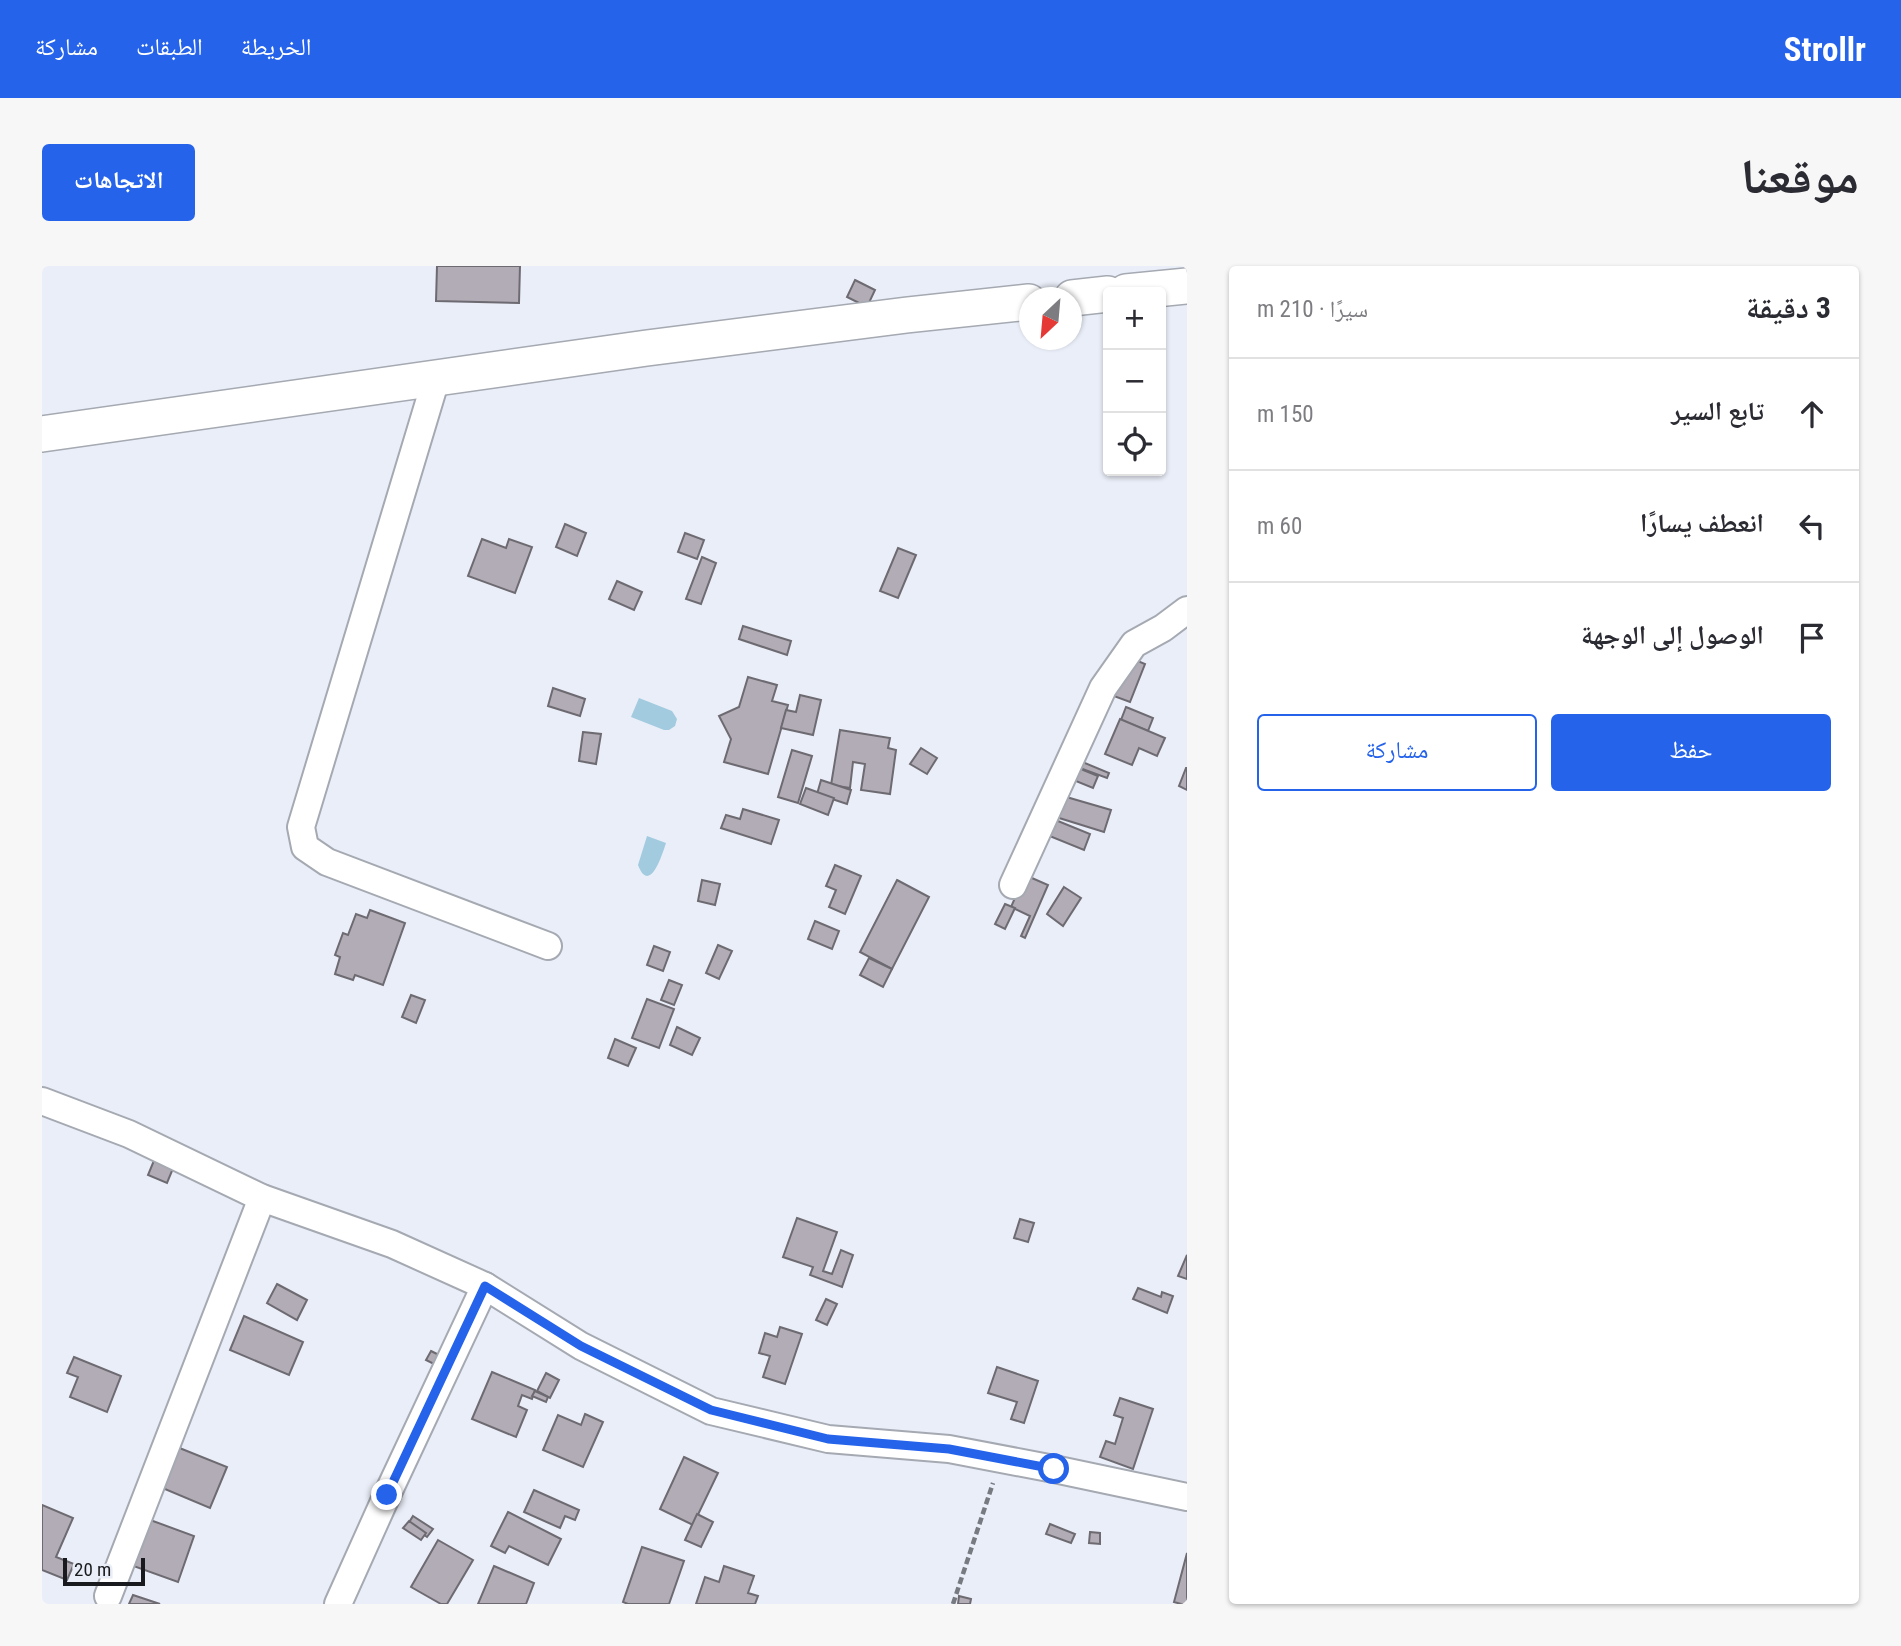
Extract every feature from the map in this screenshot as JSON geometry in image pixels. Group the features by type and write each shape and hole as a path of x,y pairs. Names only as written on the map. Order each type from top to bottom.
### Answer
{"main road":[{"path":"1166,288 1187,286"},
{"path":"1082,297 1103,295"},
{"path":"42,434 702,341 1019,303"}],"street":[{"path":"436,379 301,827 305,847 327,862 548,946"},
{"path":"1013,885 1103,688 1134,644 1163,628 1187,610"},
{"path":"42,1101 129,1134 262,1198 392,1244 485,1286 581,1346 711,1410 828,1439 949,1449 1187,1497"},
{"path":"108,1596 262,1198"},
{"path":"338,1604 485,1286"}],"path":[{"path":"953,1604 1002,1459"}],"water":[{"path":"639,698 672,711 677,719 675,726 664,730 631,717"},
{"path":"647,836 666,843 655,869 647,876 638,865"}],"building":[{"path":"437,266 520,266 519,303 436,301"},
{"path":"855,280 875,290 867,307 847,297"},
{"path":"565,524 586,533 577,556 556,547"},
{"path":"685,533 704,540 697,559 678,552"},
{"path":"482,539 506,548 509,539 532,547 515,593 468,576"},
{"path":"898,548 916,555 898,598 880,591"},
{"path":"702,557 716,563 701,604 686,599"},
{"path":"617,581 642,592 634,610 609,599"},
{"path":"743,626 791,641 787,655 739,639"},
{"path":"1126,656 1145,664 1130,702 1111,695"},
{"path":"748,677 777,685 772,701 788,705 768,774 724,762 731,739 719,716 739,707"},
{"path":"553,688 585,699 580,716 548,706"},
{"path":"800,695 821,700 813,735 781,728 786,710 796,712"},
{"path":"1126,707 1153,718 1148,731 1121,720"},
{"path":"1120,719 1165,738 1157,756 1139,748 1132,765 1105,754"},
{"path":"840,730 890,738 888,748 896,750 890,794 861,790 865,764 853,762 850,788 831,785"},
{"path":"583,732 601,734 596,764 579,761"},
{"path":"921,748 937,758 927,774 910,764"},
{"path":"792,750 812,756 798,803 778,797"},
{"path":"1080,761 1109,773 1107,778 1077,767"},
{"path":"1071,765 1098,776 1093,788 1066,777"},
{"path":"1187,768 1187,790 1179,786"},
{"path":"821,780 851,790 847,804 817,794"},
{"path":"806,788 834,798 828,815 800,804"},
{"path":"1063,796 1111,810 1104,832 1056,817"},
{"path":"743,809 779,820 771,844 721,828 726,815 740,819"},
{"path":"1053,819 1090,834 1084,850 1047,835"},
{"path":"835,865 861,876 845,914 829,907 836,890 826,886"},
{"path":"1025,875 1048,885 1025,938 1021,936 1030,916 1011,907"},
{"path":"702,880 720,884 715,905 698,901"},
{"path":"897,880 929,897 892,969 860,952"},
{"path":"1064,887 1081,898 1063,926 1047,914"},
{"path":"1005,904 1015,908 1005,929 995,924"},
{"path":"370,910 405,923 383,985 355,975 353,980 335,974 340,957 335,955 343,933 348,935 356,914 367,918"},
{"path":"815,921 839,931 832,949 808,939"},
{"path":"718,945 732,951 719,979 706,973"},
{"path":"654,946 670,952 663,971 647,965"},
{"path":"869,958 892,969 883,987 860,975"},
{"path":"669,980 682,985 674,1005 661,1000"},
{"path":"411,995 425,1000 416,1023 402,1017"},
{"path":"647,999 674,1009 659,1048 632,1038"},
{"path":"677,1027 700,1038 692,1055 670,1045"},
{"path":"615,1039 636,1048 628,1066 608,1058"},
{"path":"155,1158 174,1166 167,1183 148,1175"},
{"path":"797,1218 837,1232 823,1271 832,1274 841,1250 853,1255 842,1287 810,1275 813,1267 783,1257"},
{"path":"1020,1219 1034,1223 1028,1242 1014,1238"},
{"path":"1187,1255 1187,1279 1178,1276"},
{"path":"277,1284 307,1300 297,1320 267,1303"},
{"path":"1138,1288 1161,1297 1162,1292 1173,1296 1167,1313 1133,1299"},
{"path":"826,1299 837,1304 827,1325 816,1320"},
{"path":"244,1316 303,1342 289,1375 230,1350"},
{"path":"780,1327 802,1334 785,1384 763,1377 770,1356 759,1353 765,1333 777,1337"},
{"path":"431,1351 445,1358 440,1367 426,1360"},
{"path":"74,1357 121,1376 107,1412 70,1397 78,1377 67,1373"},
{"path":"997,1367 1038,1381 1024,1423 1011,1419 1017,1402 988,1393"},
{"path":"492,1372 535,1390 532,1399 522,1395 518,1406 527,1410 516,1437 472,1419"},
{"path":"546,1373 559,1380 550,1398 537,1391"},
{"path":"535,1391 548,1397 546,1402 532,1396"},
{"path":"1120,1398 1153,1409 1133,1469 1100,1457 1106,1441 1115,1444 1123,1418 1114,1415"},
{"path":"585,1414 603,1422 583,1467 543,1450 558,1415 581,1425"},
{"path":"177,1447 227,1467 210,1508 160,1487"},
{"path":"684,1457 718,1473 693,1525 660,1509"},
{"path":"534,1490 579,1510 575,1520 565,1516 560,1528 524,1512"},
{"path":"42,1505 73,1518 56,1557 74,1564 67,1580 42,1570"},
{"path":"508,1512 561,1539 548,1565 509,1546 505,1553 491,1546"},
{"path":"697,1514 713,1522 701,1547 685,1540"},
{"path":"413,1516 433,1529 427,1537 408,1524"},
{"path":"142,1517 194,1536 178,1582 125,1563"},
{"path":"409,1521 426,1533 421,1540 403,1528"},
{"path":"1050,1524 1075,1534 1071,1543 1046,1534"},
{"path":"1090,1532 1100,1533 1100,1544 1089,1543"},
{"path":"438,1540 473,1560 447,1604 441,1604 411,1587"},
{"path":"642,1547 684,1561 669,1604 623,1602"},
{"path":"1187,1553 1187,1604 1181,1604 1174,1602"},
{"path":"494,1566 534,1583 526,1604 478,1604"},
{"path":"724,1566 754,1576 748,1593 758,1596 755,1604 696,1604 705,1577 719,1582"},
{"path":"133,1595 160,1604 129,1604"},
{"path":"959,1596 971,1599 970,1604 958,1604"}],"route":[{"path":"387,1495 485,1286 581,1346 711,1410 828,1439 949,1449 1054,1469"}]}
